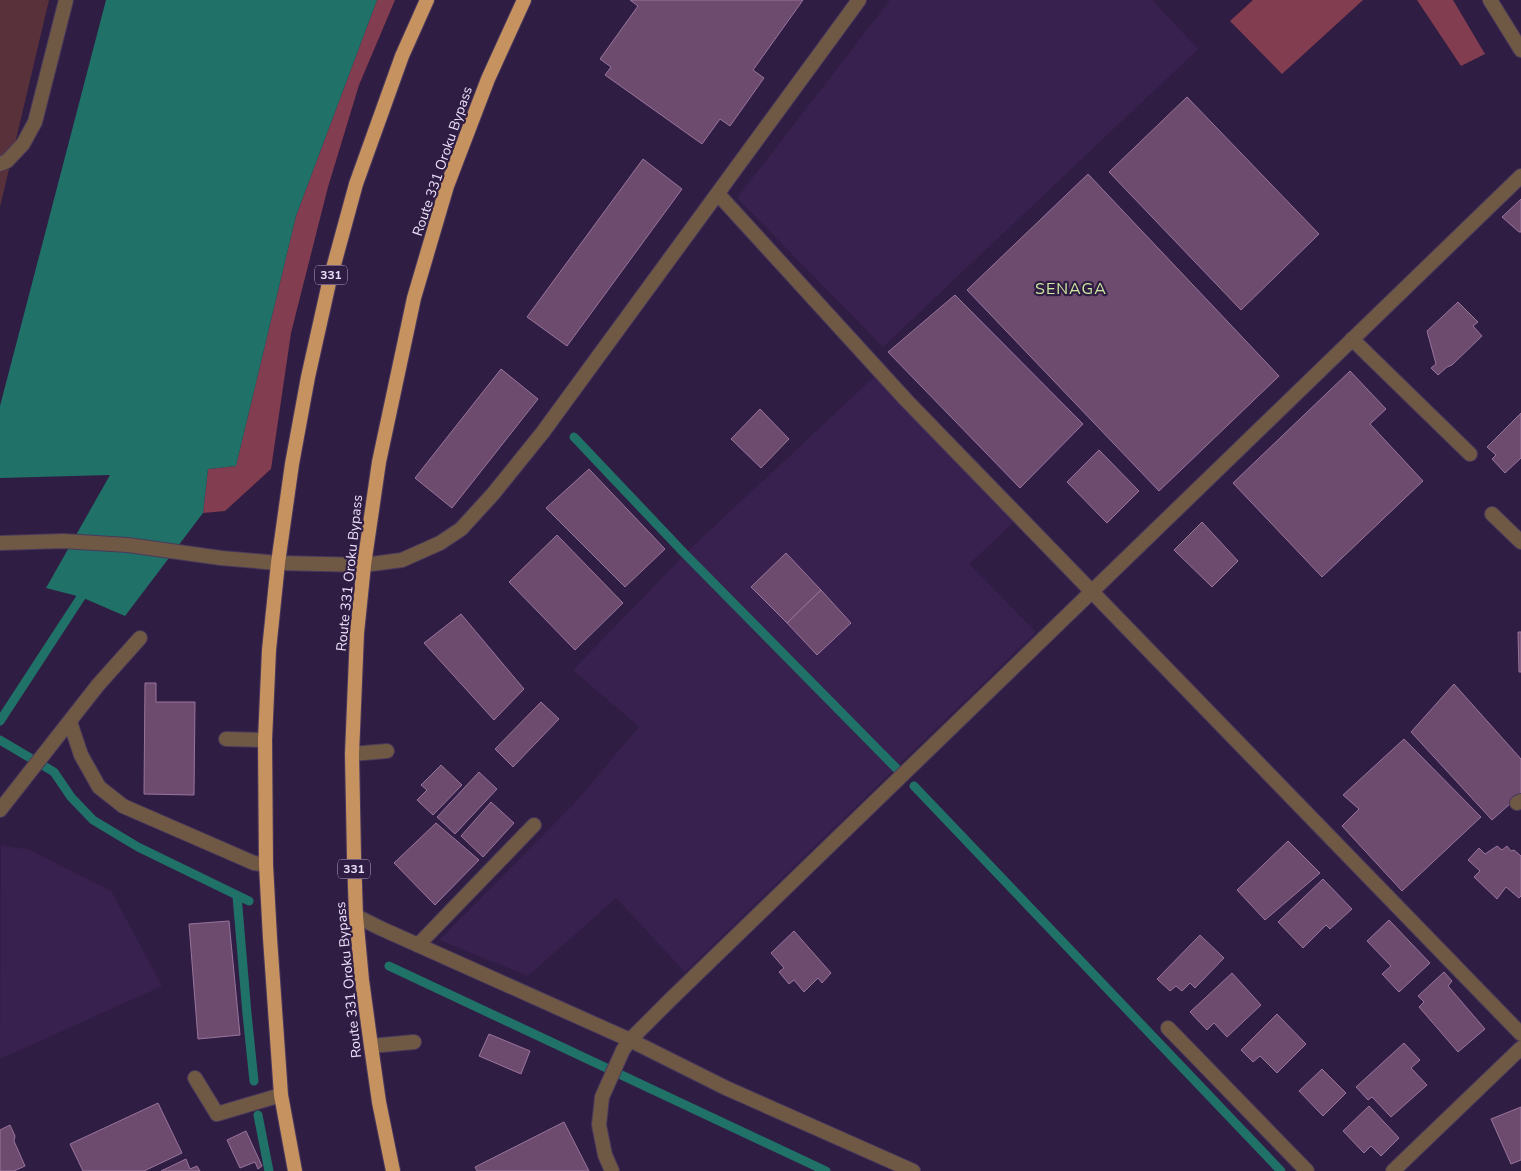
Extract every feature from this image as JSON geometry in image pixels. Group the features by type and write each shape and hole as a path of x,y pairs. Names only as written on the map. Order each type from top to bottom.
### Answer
{"highway":[{"name":"331","path":"295,1171 282,1095 266,865 265,740 269,650 278,562 292,464 308,377 331,274 356,184 402,56 427,0"},
{"name":"Route 331 Oroku Bypass","path":"393,1171 379,1102 362,980 356,916 352,754 357,633 364,565 379,462 414,298 447,186 488,79 524,0"}],"street":[{"path":"0,164 7,161 23,144 35,122 66,0"},
{"path":"0,543 63,541 128,545 221,558 364,565 402,560 440,543 460,529 494,494 543,432 859,0"},
{"path":"1490,0 1521,50"},
{"path":"612,1171 605,1155 599,1126 602,1097 627,1045 678,992 1521,176"},
{"path":"718,194 906,400 1521,1034"},
{"path":"1352,339 1470,454"},
{"path":"1492,514 1521,542"},
{"path":"0,810 98,685 140,638"},
{"path":"70,722 81,755 99,787 123,806 254,863 266,865"},
{"path":"226,739 265,740"},
{"path":"352,754 388,751"},
{"path":"418,945 534,825"},
{"path":"356,916 627,1045 913,1171"},
{"path":"1168,1028 1307,1171"},
{"path":"371,1046 414,1042"},
{"path":"1393,1171 1521,1048"},
{"path":"195,1078 218,1114 282,1095"}],"shaded area":[{"path":"0,0 49,0 0,207"},
{"path":"106,0 377,0 296,216 236,466 208,469 203,513 125,616 81,597 46,588 110,475 0,478 0,406"},
{"path":"377,0 395,0 359,85 328,187 291,333 271,469 225,511 203,513 208,469 236,466 296,216"},
{"path":"890,0 1152,0 1198,49 883,347 737,198"},
{"path":"1253,0 1363,0 1282,74 1230,21"},
{"path":"1417,0 1453,0 1485,54 1461,66"},
{"path":"874,377 1014,522 969,564 1036,632 685,972 616,898 528,976 439,940 572,806 639,727 573,670 690,549"},
{"path":"1,845 30,850 111,891 162,986 0,1059"}],"building":[{"path":"630,0 803,0 753,70 764,78 730,126 720,119 702,144 605,75 611,67 600,59 638,6"},
{"path":"1187,97 1319,234 1241,310 1109,172"},
{"path":"643,159 682,189 567,346 527,317"},
{"path":"1088,174 1279,376 1159,491 967,290"},
{"path":"1521,199 1521,232 1519,232 1502,217"},
{"path":"955,295 1083,424 1020,488 888,352"},
{"path":"1458,302 1478,322 1473,326 1482,336 1452,365 1438,375 1431,368 1436,364 1427,331"},
{"path":"501,369 538,399 452,508 415,478"},
{"path":"1350,371 1386,409 1370,424 1423,481 1322,577 1233,483"},
{"path":"760,409 789,439 761,468 731,439"},
{"path":"1521,413 1521,458 1505,473 1492,459 1496,455 1487,447"},
{"path":"1099,450 1139,491 1107,523 1067,482"},
{"path":"589,469 665,549 625,587 546,508"},
{"path":"1202,522 1238,561 1212,587 1174,550"},
{"path":"557,535 623,603 575,650 509,582"},
{"path":"786,553 821,590 787,623 751,587"},
{"path":"821,590 851,623 817,655 787,623"},
{"path":"461,614 524,689 494,720 424,643"},
{"path":"1518,632 1521,632 1521,672 1519,672"},
{"path":"145,683 156,683 156,702 195,702 194,795 144,794"},
{"path":"1454,684 1521,759 1521,794 1492,820 1411,732"},
{"path":"541,702 559,719 513,767 495,749"},
{"path":"1404,739 1481,817 1402,891 1342,826 1359,809 1343,795"},
{"path":"441,765 462,785 433,815 417,800 427,790 421,785"},
{"path":"479,772 497,789 455,834 437,817"},
{"path":"491,802 514,823 483,857 461,836"},
{"path":"436,823 479,860 435,905 394,863"},
{"path":"1288,841 1320,873 1265,920 1237,890"},
{"path":"1497,846 1502,850 1507,846 1511,851 1514,850 1521,856 1521,896 1519,898 1506,887 1497,899 1474,877 1480,871 1468,860 1479,848 1485,854"},
{"path":"1323,879 1352,909 1330,929 1326,925 1303,948 1278,922"},
{"path":"1389,920 1430,963 1399,992 1382,974 1391,966 1367,941"},
{"path":"229,921 240,1035 198,1039 189,924"},
{"path":"794,931 831,973 822,983 818,978 804,992 794,980 789,984 779,972 784,968 771,953"},
{"path":"1200,935 1224,958 1195,988 1190,983 1182,991 1176,986 1170,991 1157,979"},
{"path":"1444,972 1452,981 1448,986 1485,1029 1458,1052 1419,1007 1424,1002 1418,996"},
{"path":"1232,973 1261,1005 1227,1037 1214,1023 1207,1030 1190,1012"},
{"path":"1277,1014 1306,1044 1277,1073 1260,1056 1253,1062 1241,1050"},
{"path":"489,1034 530,1051 521,1074 479,1056"},
{"path":"1404,1043 1420,1060 1411,1068 1427,1085 1391,1117 1372,1097 1368,1100 1356,1087"},
{"path":"1322,1069 1346,1093 1323,1116 1299,1091"},
{"path":"158,1103 182,1153 144,1171 83,1171 70,1144"},
{"path":"1369,1106 1399,1138 1381,1156 1371,1146 1364,1153 1343,1131"},
{"path":"1521,1107 1521,1160 1511,1164 1491,1119"},
{"path":"564,1122 589,1171 477,1171 475,1167"},
{"path":"10,1125 15,1136 14,1141 25,1166 14,1171 0,1171 0,1130"},
{"path":"246,1131 262,1166 258,1169 255,1162 240,1168 227,1140"},
{"path":"186,1159 190,1169 197,1166 200,1171 161,1171"}],"waterway":[{"path":"574,437 684,553 898,770"},
{"path":"0,721 81,597"},
{"path":"0,740 54,772 71,797 93,820 138,847 249,901"},
{"path":"914,786 1281,1171"},
{"path":"237,896 254,1081"},
{"path":"389,966 826,1171"},
{"path":"258,1115 269,1171"}],"district":[{"name":"SENAGA","path":"1071,288"}]}
